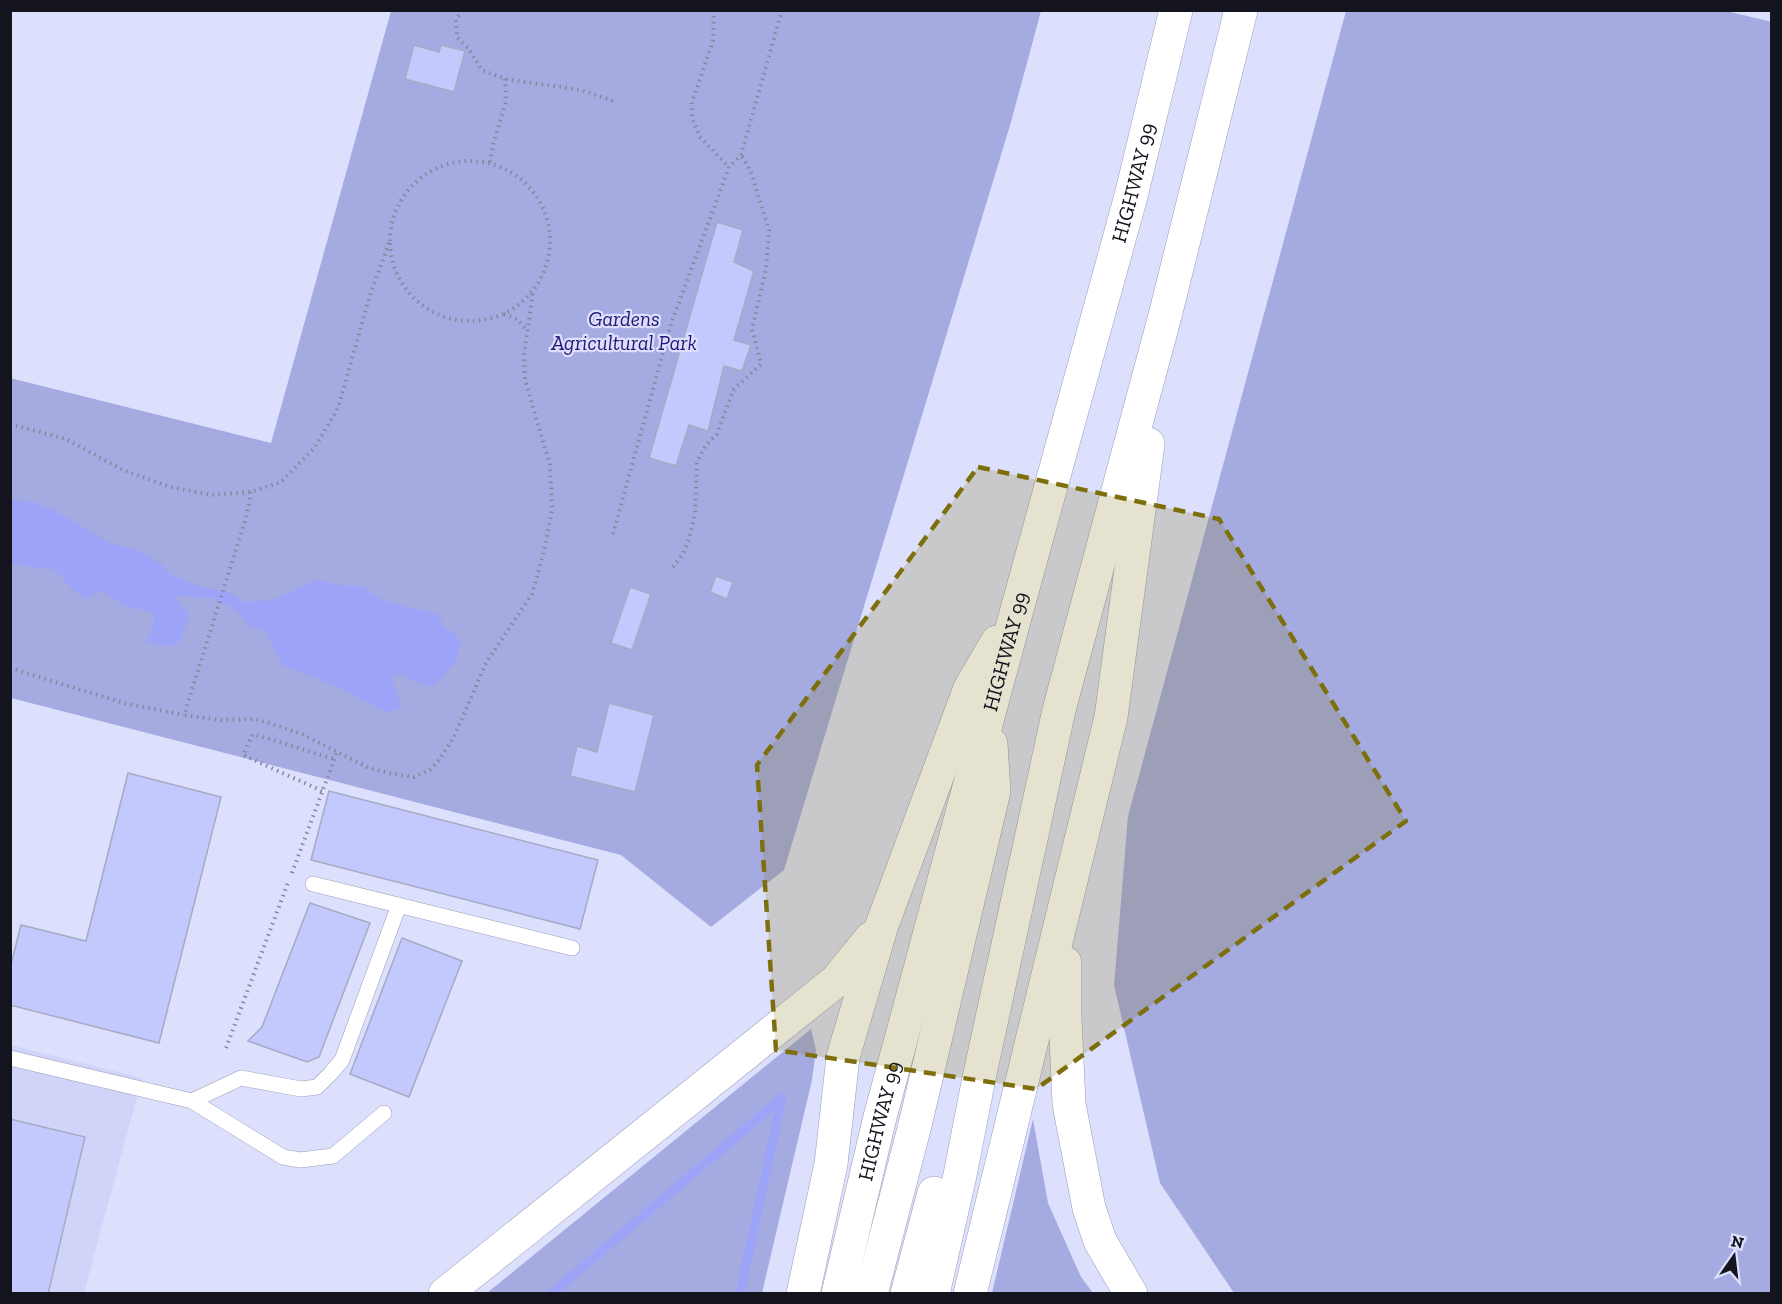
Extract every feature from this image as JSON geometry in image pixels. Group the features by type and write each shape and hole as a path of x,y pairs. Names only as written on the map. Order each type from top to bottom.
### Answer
{"highway":[{"name":"HIGHWAY 99","path":"838,1293 880,1117 1131,196 1176,10"},
{"path":"933,1293 1059,710 1166,312 1241,10"},
{"path":"970,1293 1111,717 1166,312"},
{"path":"803,1293 831,1164 843,1057 882,925 970,687 1018,606"},
{"path":"872,1293 915,1125 994,790 990,715"},
{"path":"1066,907 1065,1017 1069,1104 1089,1208 1100,1240 1131,1293"},
{"path":"445,1293 836,981 882,925"},
{"path":"907,1293 944,1155 979,1078"}],"lane":[{"path":"313,884 572,948"},
{"path":"192,1101 242,1078 300,1089 317,1086 330,1074 342,1060 399,905"},
{"path":"10,1058 192,1101 283,1156 300,1160 333,1156 384,1113"}],"path":[{"path":"462,10 456,21 457,37 468,48 482,69 505,79 581,90 613,101"},
{"path":"714,10 713,41 692,102 692,118 700,137 729,167"},
{"path":"613,534 671,324 729,167 741,155 782,10"},
{"path":"490,162 506,101 505,79"},
{"path":"673,567 683,554 693,523 697,462 706,445 717,434 733,390 761,364 752,329 766,269 769,230 751,172 741,155"},
{"path":"10,424 66,439 123,470 171,487 212,495 251,492 281,482 315,447 338,408 370,295 390,240 393,216 404,194 421,177 442,165 466,160 490,162 515,174 534,191 547,215 551,242 546,268 533,291 515,308 492,318 468,321 443,316 421,304 404,286 393,264 390,240"},
{"path":"10,668 124,703 221,720 256,719 302,734 369,768 389,773 414,777 430,770 453,737 486,663 532,594 543,555 552,510 550,465 525,380 524,356 533,291"},
{"path":"503,313 517,319 528,331"},
{"path":"184,715 246,518 251,492"},
{"path":"322,792 243,755 253,734 334,759"},
{"path":"226,1048 337,752"}],"highlighted area":[{"path":"978,467 1219,519 1406,821 1036,1089 776,1050 757,765"}],"shaded area":[{"path":"10,500 38,503 112,544 134,549 152,558 170,574 195,585 233,594 243,602 272,600 317,580 340,585 362,586 380,599 439,614 444,628 454,632 461,643 455,663 432,687 412,680 401,673 391,677 402,709 386,712 340,688 283,665 265,632 248,626 240,614 212,598 175,596 189,616 182,638 174,646 145,643 152,632 154,612 126,606 102,591 86,599 74,591 55,570 11,564"},
{"path":"10,1045 142,1078 84,1293 11,1293"}],"green space":[{"path":"1722,10 1772,22 1771,1293 1234,1293 1160,1183 1114,985 1128,816 1346,11"},
{"name":"Gardens Agricultural Park","path":"391,11 1041,11 1011,122 784,870 711,927 621,855 11,698 10,378 271,443"},
{"path":"811,1029 816,1050 812,1080 762,1293 487,1293"},
{"path":"1033,1119 1048,1203 1081,1277 1093,1293 992,1293"}],"building":[{"path":"414,45 439,52 441,45 465,51 454,92 405,79"},
{"path":"717,222 743,230 734,262 754,271 734,340 751,345 742,371 724,366 708,431 689,425 676,466 649,458"},
{"path":"716,576 733,582 727,599 710,592"},
{"path":"630,587 651,594 632,650 611,643"},
{"path":"609,703 654,715 635,792 570,776 577,746 597,752"},
{"path":"128,773 221,797 159,1043 10,1005 10,968 21,925 86,941"},
{"path":"329,791 598,860 580,929 311,860"},
{"path":"310,903 370,923 319,1057 307,1062 248,1041 262,1027"},
{"path":"402,938 462,961 409,1097 350,1074"},
{"path":"10,1119 85,1137 48,1294 10,1294"}],"waterway":[{"path":"551,1294 782,1098 740,1294"}]}
